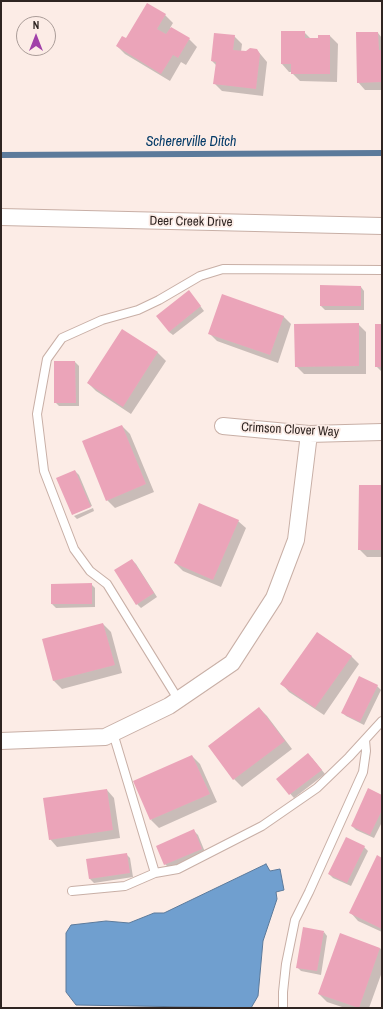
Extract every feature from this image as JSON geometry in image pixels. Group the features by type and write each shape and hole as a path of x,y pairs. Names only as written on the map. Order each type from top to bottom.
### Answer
{"street":[{"name":"Deer Creek Drive","path":"1,217 382,226"},
{"name":"Crimson Clover Way","path":"223,426 309,434 382,432"},
{"path":"1,741 105,737 169,706 232,663 274,598 296,540 309,434"}],"lane":[{"path":"178,699 107,584 90,571 74,549 44,471 37,414 47,359 62,338 102,320 138,310 159,300 200,276 223,269 382,270"},
{"path":"72,891 125,886 155,873 178,869 262,826 317,788 349,757 382,721"},
{"path":"113,733 155,873"},
{"path":"283,1008 286,964 295,920 363,772 366,751 365,740"}],"water":[{"path":"266,864 270,871 280,869 284,890 276,892 277,899 263,941 258,996 251,1008 76,1005 66,992 66,933 71,925 106,921 129,923 154,913 164,913"}],"building":[{"path":"147,3 166,14 157,29 166,34 171,27 190,38 178,58 173,55 161,74 116,46 122,36 126,38"},
{"path":"281,31 305,31 305,38 318,38 318,35 330,35 330,74 291,74 291,64 281,64"},
{"path":"356,32 378,32 379,50 382,50 382,82 357,83"},
{"path":"214,33 235,35 233,50 246,51 250,48 257,49 260,54 256,89 213,84 216,62 211,61"},
{"path":"320,285 361,286 361,306 320,306"},
{"path":"189,290 201,306 169,332 156,316"},
{"path":"222,294 284,316 270,355 208,334"},
{"path":"359,323 359,366 295,367 294,324"},
{"path":"375,324 382,324 382,367 375,367"},
{"path":"122,329 158,352 123,407 87,383"},
{"path":"54,361 75,361 76,403 54,403"},
{"path":"122,425 146,484 106,501 82,441"},
{"path":"75,470 91,507 72,515 56,478"},
{"path":"359,485 382,485 382,550 358,550"},
{"path":"199,503 239,520 213,580 174,563"},
{"path":"132,559 154,593 136,605 114,570"},
{"path":"92,583 92,604 51,604 51,584"},
{"path":"103,623 115,665 53,681 42,639"},
{"path":"317,632 352,656 315,708 280,684"},
{"path":"359,676 378,685 360,722 341,713"},
{"path":"259,707 285,741 233,780 208,746"},
{"path":"308,753 322,770 289,795 276,779"},
{"path":"192,755 210,794 150,820 133,781"},
{"path":"368,788 382,795 382,810 370,835 351,826"},
{"path":"107,789 113,830 49,840 43,798"},
{"path":"194,829 202,849 164,865 156,846"},
{"path":"346,837 365,846 347,883 328,874"},
{"path":"127,853 130,873 89,879 86,859"},
{"path":"377,855 382,858 382,929 349,913"},
{"path":"303,927 324,931 317,971 296,968"},
{"path":"340,933 380,948 359,1008 318,994"}],"waterway":[{"name":"Schererville Ditch","path":"1,155 382,153"}]}
